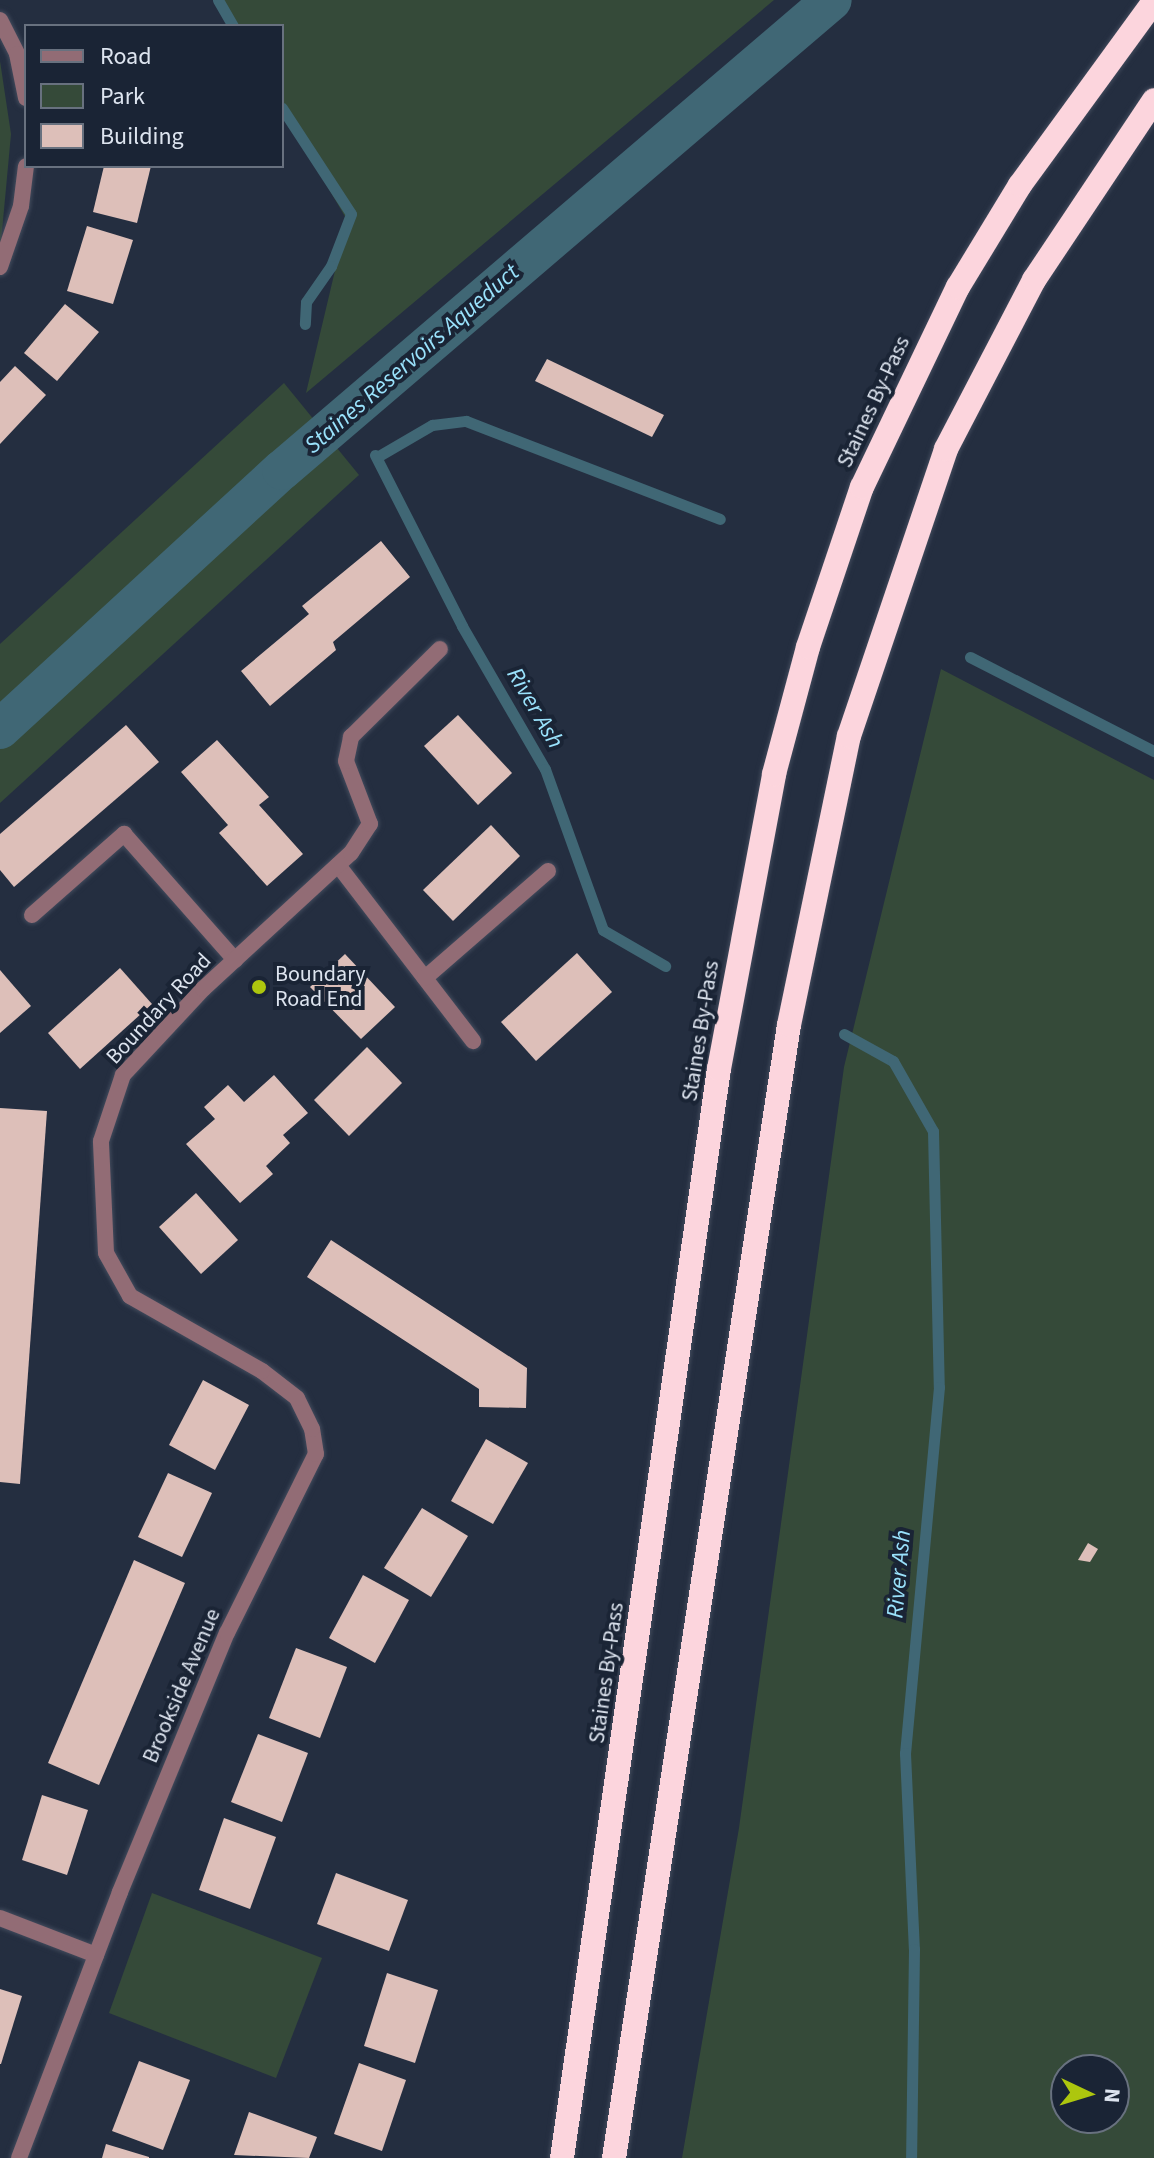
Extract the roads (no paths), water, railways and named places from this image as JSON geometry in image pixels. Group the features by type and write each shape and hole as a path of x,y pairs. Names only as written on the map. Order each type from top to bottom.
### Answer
{"highway":[{"name":"Staines By-Pass","path":"562,2158 719,1069 774,774 808,647 862,487 958,287 1020,185 1154,1"},
{"path":"614,2158 789,1025 849,736 946,449 1034,280 1154,100"}],"street":[{"path":"0,20 17,54 24,88"},
{"path":"0,267 21,206 26,168"},
{"name":"Boundary Road","path":"150,1309 130,1296 106,1253 101,1141 123,1075 235,960 338,865 370,824 346,761 351,737 440,649"},
{"name":"Boundary Road","path":"32,915 124,834 235,960"},
{"path":"338,865 473,1041"},
{"path":"425,978 548,871"},
{"name":"Brookside Avenue","path":"19,2158 96,1955 227,1633 316,1454 312,1429 297,1398 262,1371 150,1309"},
{"path":"0,1918 96,1955"}],"waterway":[{"name":"River Ash","path":"218,0 232,24"},
{"name":"Staines Reservoirs Aqueduct","path":"0,729 282,470 832,0"},
{"name":"River Ash","path":"284,111 351,214 331,266 306,302 305,324"},
{"path":"377,457 432,425 466,421 720,519"},
{"name":"River Ash","path":"375,455 462,626 545,769 603,930 665,966"},
{"path":"970,657 1154,751"},
{"name":"River Ash","path":"844,1034 893,1061 933,1131 939,1387 905,1753 914,1949 911,2158"}],"place":[{"name":"Boundary Road End","path":"259,987"}]}
